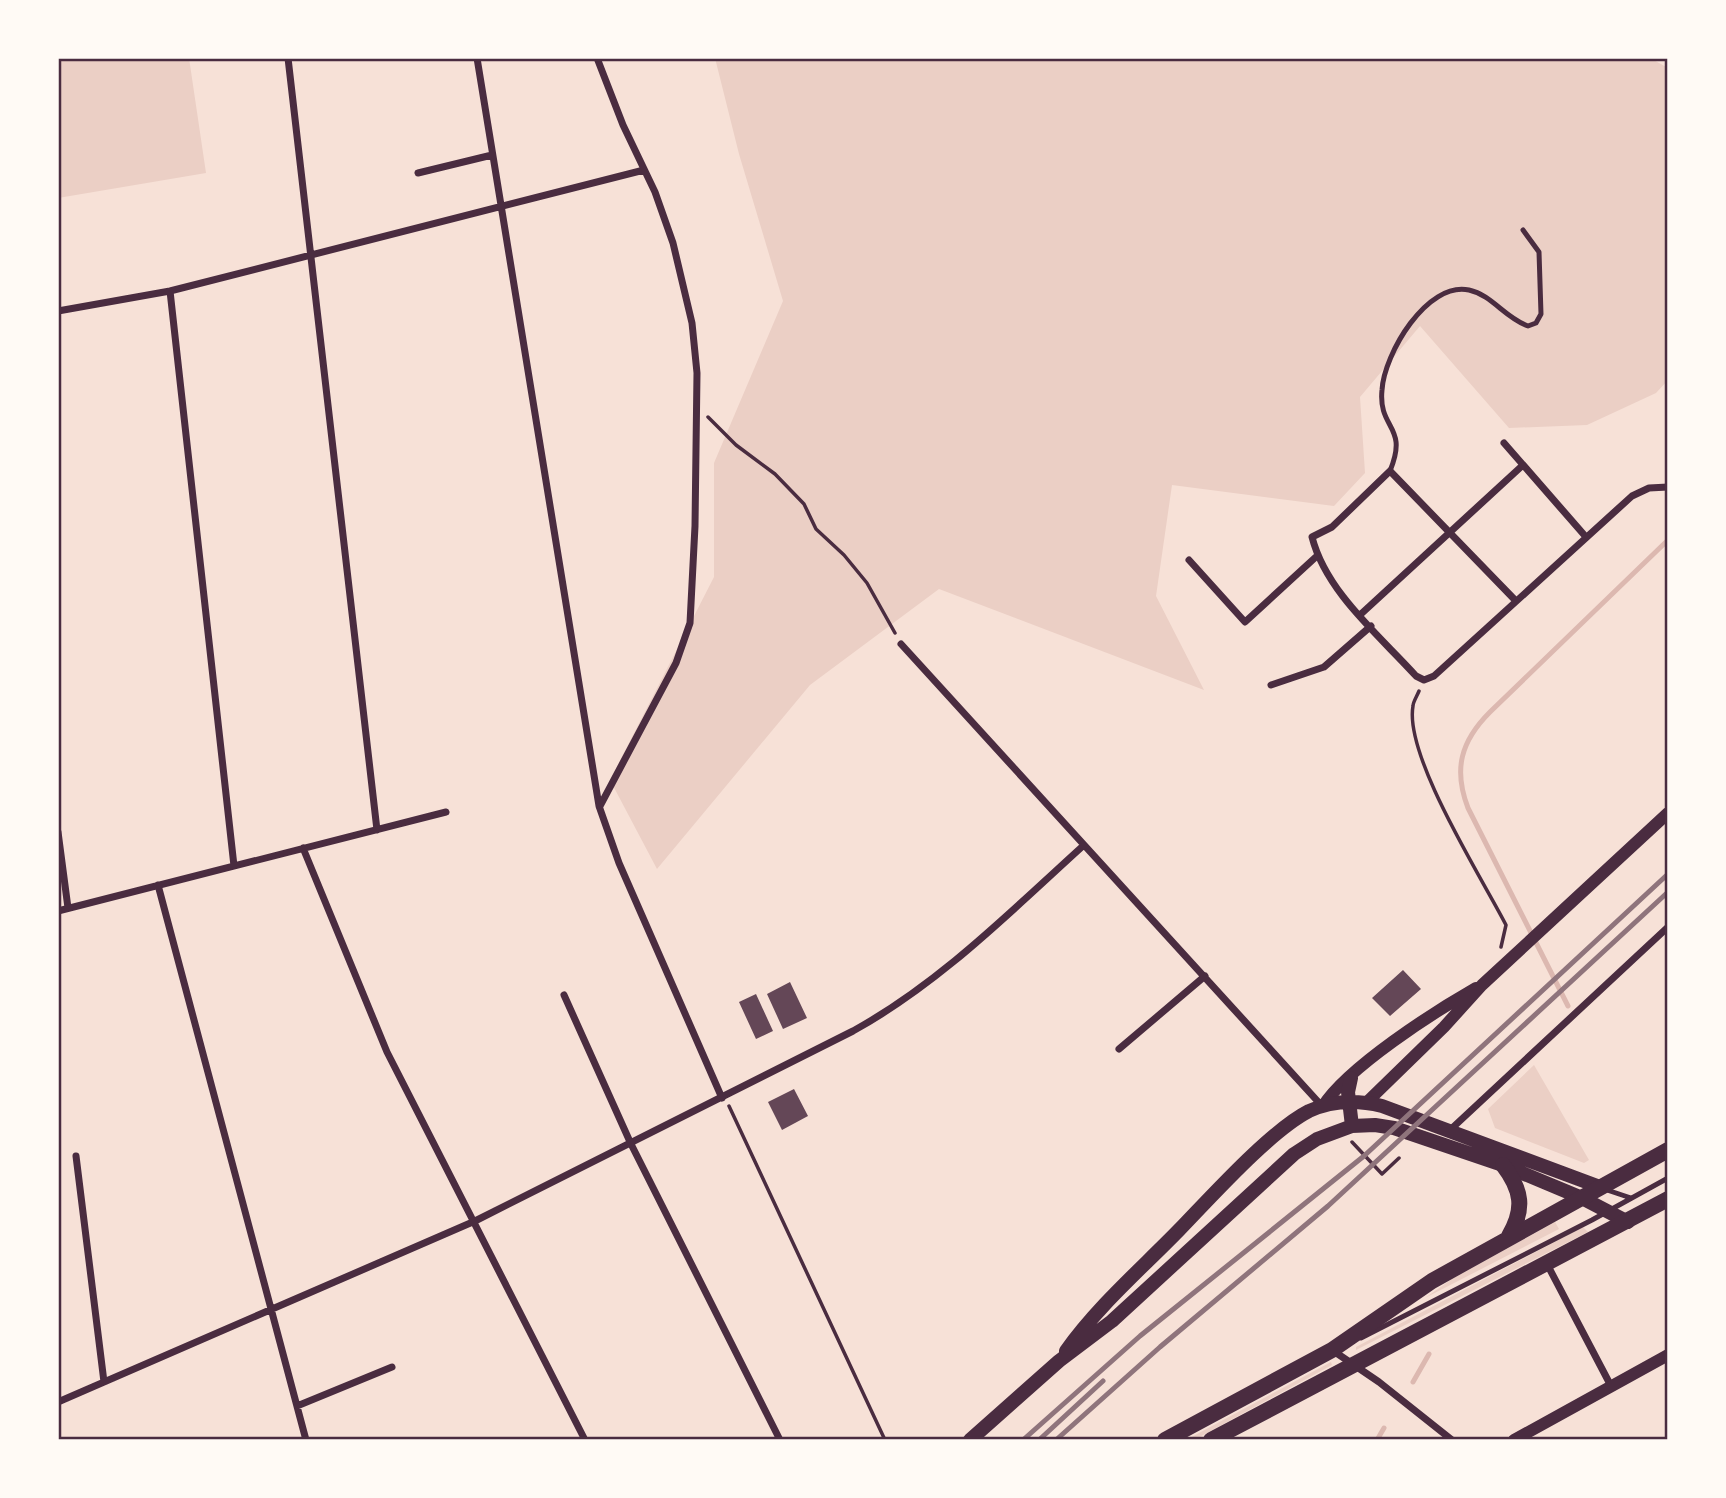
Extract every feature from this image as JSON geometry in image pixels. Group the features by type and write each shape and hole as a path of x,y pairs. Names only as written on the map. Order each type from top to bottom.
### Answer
{"main road":[{"path":"1351,1078 1351,1134"},
{"path":"1059,1361 1089,1321 1246,1163 1302,1115 1323,1107 1349,1101 1367,1102 1600,1187"},
{"path":"1351,1134 1367,1102"},
{"path":"970,1440 1059,1361 1112,1321 1294,1154 1317,1139 1351,1134 1375,1125 1394,1128 1503,1165 1582,1198 1628,1222"},
{"path":"1165,1440 1332,1350 1432,1281 1668,1150"},
{"path":"1503,1165 1516,1184 1521,1205 1519,1219 1508,1238"},
{"path":"1211,1440 1668,1199"}],"street":[{"path":"288,58 377,830"},
{"path":"477,58 599,806 619,863 723,1098"},
{"path":"597,58 664,214 681,273 697,352 693,593 688,630 676,663 599,806"},
{"path":"418,173 492,155"},
{"path":"58,311 170,291 501,204 644,170"},
{"path":"170,291 234,866"},
{"path":"1504,443 1586,537"},
{"path":"1361,614 1523,465"},
{"path":"1516,601 1391,471 1332,527 1312,537 1318,555 1336,586 1416,676 1424,680 1434,676 1632,496 1649,488 1668,487"},
{"path":"1189,560 1245,622 1318,555"},
{"path":"1271,685 1324,667 1371,626"},
{"path":"901,644 1323,1107 1351,1078 1430,1015 1482,985"},
{"path":"58,911 446,812"},
{"path":"1367,1102 1444,1027 1482,985 1668,813"},
{"path":"58,832 68,908"},
{"path":"58,1402 475,1221 863,1025 922,988 1084,845"},
{"path":"303,848 387,1052 585,1440"},
{"path":"158,886 306,1440"},
{"path":"1449,1131 1668,927"},
{"path":"1119,1049 1205,976"},
{"path":"564,995 631,1144 780,1440"},
{"path":"76,1156 104,1382"},
{"path":"1547,1264 1611,1386"},
{"path":"1332,1350 1354,1364 1451,1440"},
{"path":"1514,1440 1668,1355"},
{"path":"297,1406 391,1367"}],"lane":[{"path":"1391,471 1399,448 1397,435 1385,417 1381,391 1395,346 1422,311 1447,289 1458,288 1480,293 1518,323 1528,326 1536,323 1541,314 1539,251 1523,230"},
{"path":"1332,1350 1384,1328 1668,1178"},
{"path":"1600,1187 1631,1198"}],"path":[{"path":"697,406 804,504 816,529 844,555 867,583 901,644"},
{"path":"1424,680 1412,706 1415,735 1424,767 1506,925 1500,952 1506,963"},
{"path":"723,1098 731,1109 885,1440"},
{"path":"1351,1134 1382,1174 1399,1158"}],"shaded area":[{"path":"58,58 189,58 206,173 58,198"},
{"path":"715,58 1650,58 1668,68 1668,380 1656,393 1587,425 1509,428 1420,326 1360,397 1365,473 1334,506 1172,485 1156,596 1204,690 939,589 810,685 657,869 610,780 714,577 714,463 783,301 739,154"},
{"path":"1534,1065 1589,1160 1584,1163 1495,1128 1488,1109"},
{"path":"1555,1222 1559,1229 1425,1298 1452,1279"},
{"path":"1583,1227 1588,1232 1356,1350 1356,1347"},
{"path":"1331,1362 1332,1365 1194,1440 1186,1440"}],"building":[{"path":"1403,970 1421,989 1390,1016 1372,998"},
{"path":"790,982 807,1018 783,1029 767,994"},
{"path":"756,994 773,1031 756,1039 739,1002"},
{"path":"794,1089 808,1116 782,1130 768,1102"}],"waterway":[{"path":"1568,1006 1468,808 1461,781 1462,756 1472,734 1490,712 1668,540"},
{"path":"1413,1382 1429,1354"},
{"path":"1377,1440 1384,1428"}],"railway":[{"path":"1023,1440 1140,1336 1364,1156 1668,874"},
{"path":"1056,1440 1160,1347 1328,1206 1668,892"},
{"path":"1039,1440 1103,1381"}]}
